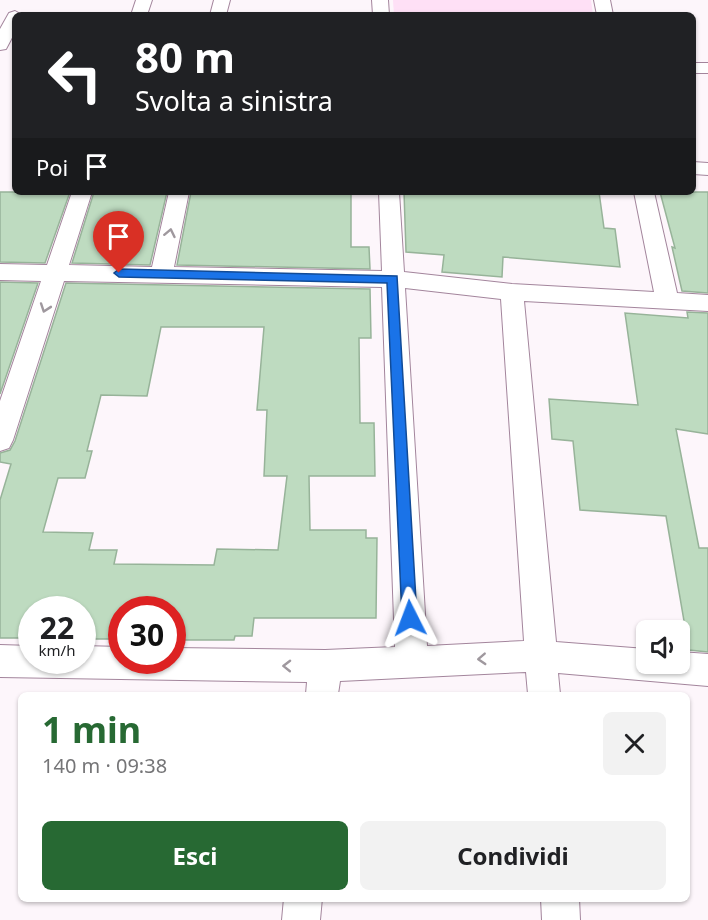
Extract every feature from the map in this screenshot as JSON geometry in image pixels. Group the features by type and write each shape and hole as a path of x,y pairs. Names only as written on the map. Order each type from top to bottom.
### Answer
{"street":[{"path":"0,45 12,21"},
{"path":"0,440 81,195"},
{"path":"162,273 178,195"},
{"path":"389,195 412,663"},
{"path":"645,195 667,300"},
{"path":"0,272 162,273 393,279 512,292 708,303"},
{"path":"512,292 544,692"},
{"path":"0,662 323,680 412,663 541,656 708,670"},
{"path":"301,920 303,902"},
{"path":"560,902 561,920"}],"shaded area":[{"path":"393,0 591,0 593,12 394,12"}],"building":[{"path":"0,192 12,192 12,195 69,195 45,263 0,262"},
{"path":"696,192 708,192 708,293 682,291 672,247 675,248 661,195 696,195"},
{"path":"93,195 166,195 150,265 72,263"},
{"path":"190,195 351,195 351,247 369,247 370,269 177,265"},
{"path":"404,195 599,195 604,228 615,229 620,267 503,257 502,277 442,272 444,255 406,252"},
{"path":"0,282 38,283 0,394"},
{"path":"66,283 370,289 371,338 359,338 360,423 374,423 375,476 309,476 310,530 366,530 366,538 377,538 376,618 254,618 252,636 235,636 234,640 186,640 186,596 108,596 108,639 96,639 96,596 18,596 18,638 0,638 0,500 11,464 0,462 0,453 10,450 15,441","holes":["161,327 264,327 257,410 267,410 264,476 287,476 278,550 217,549 214,565 114,564 117,550 89,550 93,533 43,532 58,478 85,478 92,451 87,451 101,395 147,396"]},
{"path":"687,312 708,313 708,434 676,429 699,548 708,548 708,652 690,650 690,620 684,620 666,516 580,510 573,441 552,439 549,399 638,405 625,313 688,318"}],"route":[{"path":"119,273 393,279 410,618"}]}
